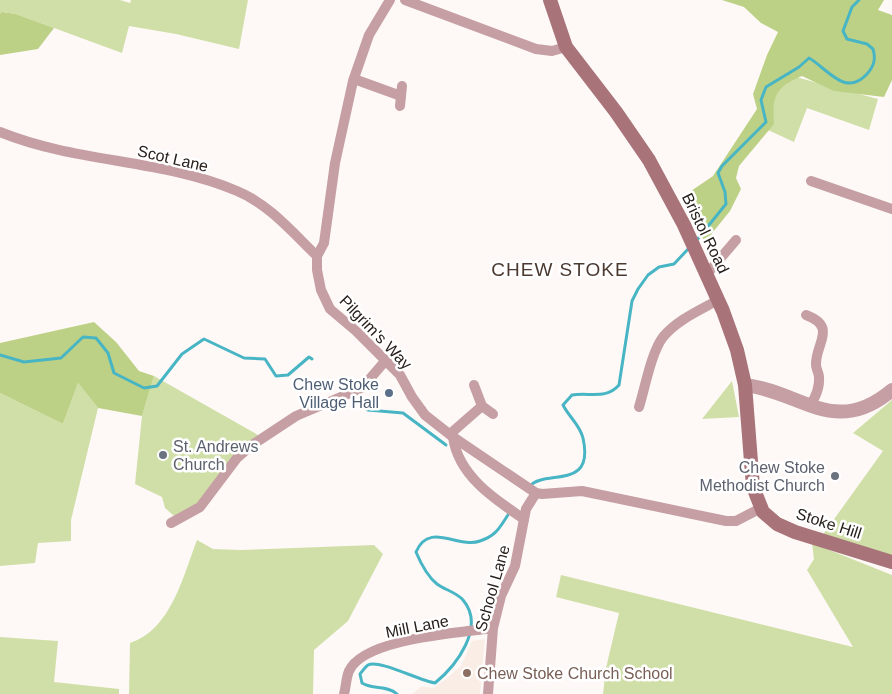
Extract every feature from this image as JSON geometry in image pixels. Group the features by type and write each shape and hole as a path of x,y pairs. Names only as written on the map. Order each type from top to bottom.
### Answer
{"main road":[{"name":"Bristol Road","path":"550,0 566,48 616,112 649,160 693,244 718,300 737,350 744,385 753,487 761,508"},
{"name":"Stoke Hill","path":"761,508 772,521 795,532 892,562"}],"street":[{"name":"Pilgrim's Way","path":"390,0 369,35 354,79 335,163 324,243 317,256 317,270 321,290 330,309 400,375 425,415 451,436 535,492"},
{"path":"406,0 536,49 552,51 566,48"},
{"path":"354,79 401,96"},
{"name":"Scot Lane","path":"0,132 73,153 174,172 239,192 271,211 317,256"},
{"path":"811,181 892,209"},
{"path":"707,274 736,240"},
{"path":"639,408 657,368 657,348 664,336 697,311 718,300"},
{"path":"806,315 816,319 822,328 824,336 816,365 819,376 818,389 810,407"},
{"path":"171,522 200,507 237,458 252,445 296,416 362,388 386,360"},
{"path":"474,385 482,406 493,414"},
{"path":"744,385 762,387 810,407 850,412 869,406 892,390"},
{"path":"482,406 451,436 458,458 478,482 519,516"},
{"path":"535,492 542,494 582,491 726,521 736,521 761,508"},
{"name":"School Lane","path":"488,694 493,628 501,596 515,566 519,516 526,509 535,492"},
{"name":"Mill Lane","path":"344,694 348,672 360,658 377,650 401,641 493,628"}],"shaded area":[{"name":"Chew Stoke Church School","path":"485,639 480,694 412,694 422,686 433,688 446,679 461,666 472,641"}],"green space":[{"path":"0,0 120,0 130,3 131,0 248,0 239,49 176,34 129,26 122,53 16,14 3,12 0,14"},
{"path":"722,0 884,0 878,10 892,15 892,80 884,97 834,91 802,76 786,84 777,94 775,100 774,124 739,166 736,178 741,189 730,211 705,242 695,218 691,191 713,176 757,109 753,94 767,55 778,32 761,23 744,7"},
{"path":"2,12 16,14 54,28 38,49 0,55 0,14"},
{"path":"792,76 878,99 869,130 807,108 794,142 768,130 772,91"},
{"path":"94,322 116,342 139,371 154,376 142,416 98,408 78,383 63,424 0,393 0,343"},
{"path":"154,376 258,435 200,502 174,516 165,508 162,497 135,484 142,416"},
{"path":"732,381 739,417 702,419"},
{"path":"78,383 98,408 71,520 71,541 38,543 35,563 0,566 0,393 63,424"},
{"path":"892,400 892,559 822,536 883,451 853,433"},
{"path":"197,540 213,549 240,550 374,545 383,554 348,621 314,650 313,694 129,694 130,643 144,636 166,614 174,600"},
{"path":"812,543 892,575 892,694 603,694 606,668 619,613 556,597 561,575 853,647 807,570 814,559"},
{"path":"0,637 58,641 54,682 119,689 119,694 0,694"}],"waterway":[{"path":"696,241 726,204 725,192 718,173 722,166 766,122 761,100 766,87 799,67 809,58 836,79 844,82 859,81 867,74 873,65 873,49 867,44 847,39 843,31 852,7 859,0"},
{"path":"529,487 545,479 566,476 582,466 585,455 583,438 563,405 572,395 603,394 614,390 619,385 632,301 638,289 648,275 659,267 674,264 690,247"},
{"path":"0,355 24,362 61,358 83,337 96,338 108,353 114,373 144,388 157,386 182,354 204,339 244,358 265,359 276,376 288,375 309,357 312,359"},
{"path":"358,403 368,410 403,413 446,445"},
{"path":"397,694 389,689 362,683 360,674 368,665 373,664 435,683 459,656 470,634 471,622 469,611 463,600 433,581 427,574 416,552 428,538 445,538 463,542 486,539 495,533 510,512"}],"place":[{"name":"Chew Stoke Village Hall","path":"389,393"},
{"name":"St. Andrews Church","path":"163,455"},
{"name":"Chew Stoke Methodist Church","path":"835,476"},
{"name":"Chew Stoke Church School","path":"467,673"}],"district":[{"name":"CHEW STOKE","path":"560,269"}]}
